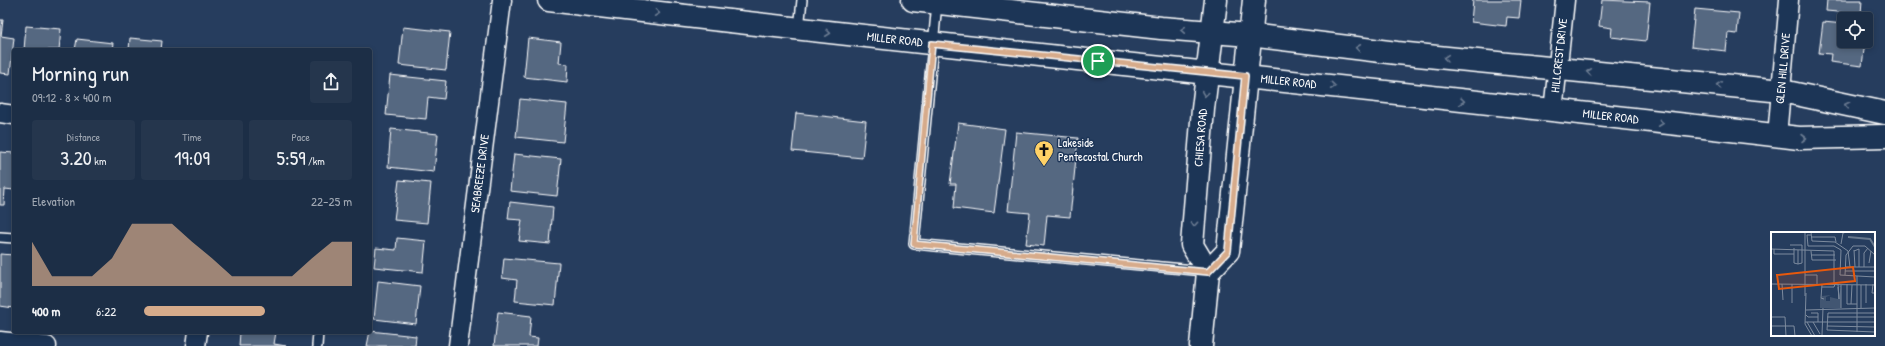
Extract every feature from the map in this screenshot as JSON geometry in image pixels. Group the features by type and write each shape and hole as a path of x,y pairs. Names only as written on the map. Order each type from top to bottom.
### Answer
{"main road":[{"name":"MILLER ROAD","path":"548,0 799,30 1245,76 1777,136 1799,138 1885,136"},
{"path":"913,0 1153,27 1250,35 1396,53 1782,91 1885,112"},
{"name":"CHIESA ROAD","path":"1208,272 1192,245 1203,109 1216,0"},
{"path":"1201,346 1208,272 1228,251 1254,0"}],"street":[{"name":"SEABREEZE DRIVE","path":"458,346 502,0"},
{"name":"HILLCREST DRIVE","path":"1553,111 1565,0"},
{"name":"GLEN HILL DRIVE","path":"1777,136 1789,0"},
{"path":"0,113 12,115"},
{"path":"196,346 198,334"},
{"path":"0,341 47,346"}],"lane":[{"path":"799,30 802,0"},
{"path":"937,3 914,244 1208,272"},
{"path":"0,237 12,238"},
{"path":"317,346 318,334"}],"building":[{"path":"1473,0 1521,0 1519,18 1507,17 1506,26 1471,22"},
{"path":"1602,0 1650,2 1646,41 1611,37 1612,28 1599,26"},
{"path":"1827,0 1862,0 1861,12 1826,11"},
{"path":"1695,9 1739,13 1737,34 1728,33 1726,51 1691,47"},
{"path":"0,20 3,20 1,36 14,38 10,74 0,73"},
{"path":"1823,22 1837,23 1837,48 1864,48 1862,66 1830,62 1831,54 1819,53"},
{"path":"26,26 61,29 59,48 24,48"},
{"path":"403,27 450,32 446,70 399,65"},
{"path":"130,38 162,41 161,48 129,48"},
{"path":"528,38 561,42 559,63 568,64 567,82 524,77"},
{"path":"77,39 113,43 112,48 75,48"},
{"path":"390,75 446,81 444,99 428,97 426,119 386,115"},
{"path":"520,99 567,104 563,142 516,137"},
{"path":"796,113 866,121 862,158 792,151"},
{"path":"958,123 1005,129 994,213 954,208 956,184 950,184"},
{"path":"391,129 438,134 434,172 388,167"},
{"path":"1016,132 1078,138 1070,217 1047,215 1044,246 1026,244 1030,213 1008,211"},
{"path":"0,152 12,153 12,190 5,189 4,205 0,205"},
{"path":"514,154 561,159 557,196 510,191"},
{"path":"399,180 431,183 427,223 394,220"},
{"path":"510,202 553,207 550,244 519,241 522,220 508,219"},
{"path":"397,238 426,241 423,272 374,267 376,248 396,250"},
{"path":"0,254 12,255 12,308 0,306"},
{"path":"504,258 559,263 555,305 515,301 517,280 502,278"},
{"path":"378,281 420,286 416,324 374,319"},
{"path":"498,312 531,316 529,337 538,338 537,346 494,346"},
{"path":"372,331 416,336 415,346 367,346 369,334 372,334"},
{"path":"240,334 276,334 274,344 286,346 239,346"}],"place":[{"name":"Lakeside Pentecostal Church","path":"1044,167"}],"route":[{"path":"932,44 1098,61 1245,76 1228,251 1208,272 914,244 932,44"}]}
